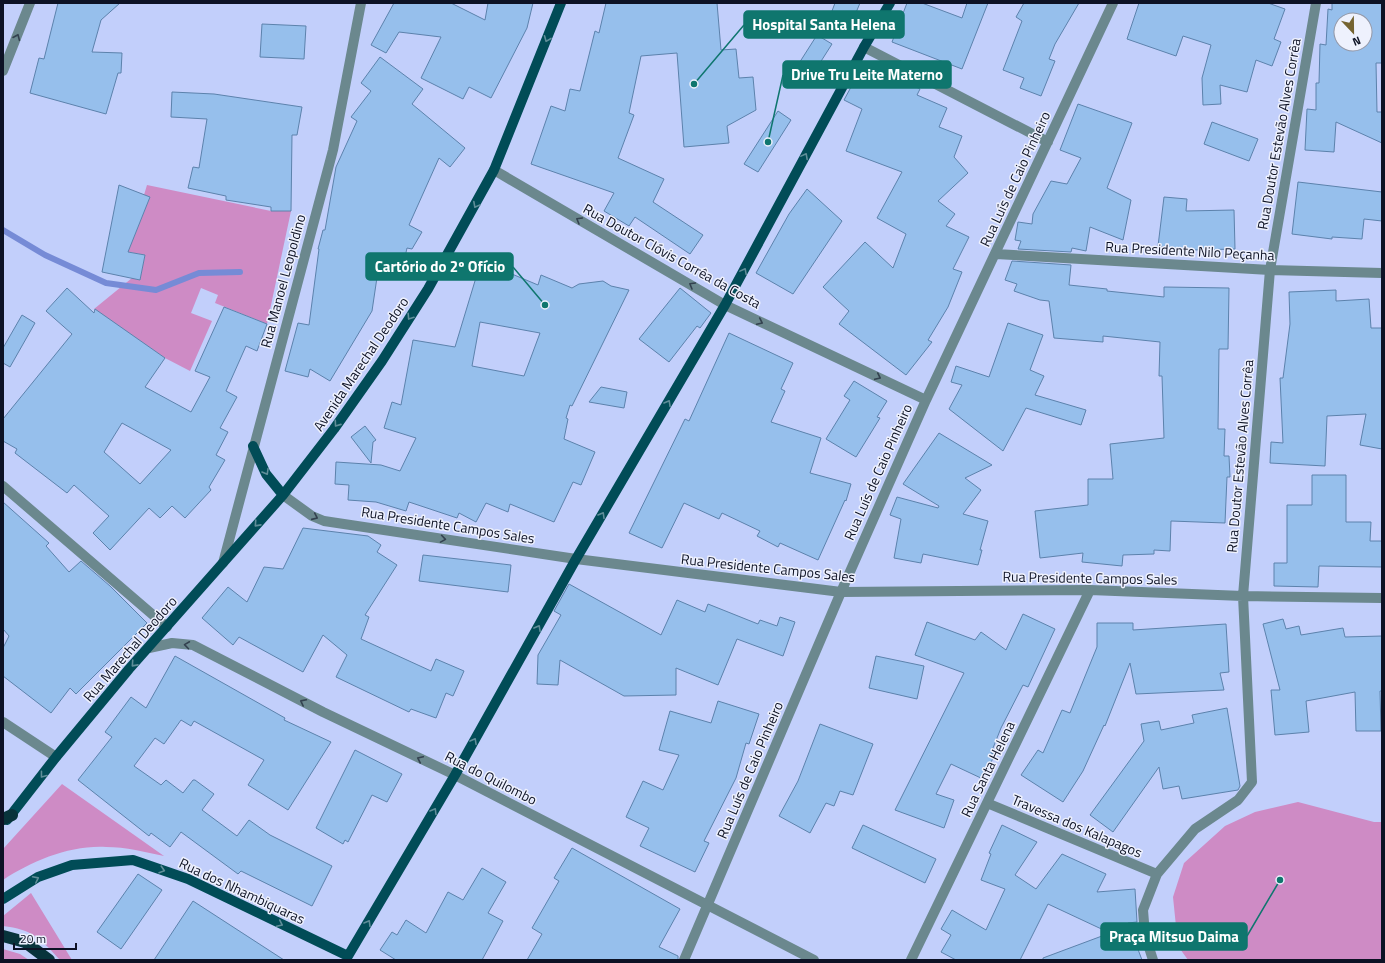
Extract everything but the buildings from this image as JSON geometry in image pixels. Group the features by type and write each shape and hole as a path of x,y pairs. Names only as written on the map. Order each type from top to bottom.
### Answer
{"highway":[{"path":"3,936 25,942 49,960"}],"main road":[{"name":"Avenida Marechal Deodoro","path":"283,495 334,429 382,361 428,289 494,170 561,3"},
{"path":"349,959 455,775 576,559 725,305 888,4"},
{"path":"253,446 266,474 283,495"},
{"name":"Rua Marechal Deodoro","path":"3,825 7,817 149,648 283,495"},
{"name":"Rua dos Nhambiquaras","path":"3,898 38,877 72,865 132,860 188,879 349,959"}],"street":[{"path":"3,71 30,3"},
{"name":"Rua Manoel Leopoldino","path":"223,563 333,150 361,3"},
{"name":"Rua Luís de Caio Pinheiro","path":"684,960 840,592 926,400 1113,3"},
{"name":"Rua Doutor Estevão Alves Corrêa","path":"1156,874 1195,829 1238,800 1252,782 1243,596 1270,270 1316,3"},
{"path":"864,47 1048,142"},
{"name":"Rua Doutor Clóvis Corrêa da Costa","path":"494,170 725,305 926,400"},
{"name":"Rua Presidente Nilo Peçanha","path":"996,254 1270,270 1382,273"},
{"path":"3,486 167,627"},
{"name":"Rua Presidente Campos Sales","path":"283,495 306,512 324,521 576,559 840,592 1090,590 1243,596 1382,598"},
{"name":"Rua Santa Helena","path":"911,960 1090,590"},
{"name":"Rua do Quilombo","path":"149,648 172,643 193,645 323,712 455,775 814,960"},
{"path":"3,722 56,758"},
{"name":"Travessa dos Kalapagos","path":"987,803 1156,874"},
{"path":"1153,960 1144,935 1143,910 1156,874"}],"shaded area":[{"path":"147,185 271,211 291,211 267,324 215,303 218,295 201,288 191,313 212,321 190,371 165,358 94,309 132,278 140,279 145,255 107,248 111,228 134,237 150,197 144,195"},
{"path":"62,784 164,856 121,848 92,847 52,856 26,867 3,880 3,849"},
{"path":"1298,802 1374,822 1382,822 1382,960 1188,960 1178,946 1173,897 1184,863 1225,826 1255,812"},
{"path":"31,893 72,960 60,960 35,936 13,927 3,926 3,916"},
{"path":"3,949 20,954 29,960 3,960"}],"waterway":[{"path":"3,230 45,255 106,283 156,290 199,273 240,272"}],"place":[{"name":"Hospital Santa Helena","path":"694,84"},
{"name":"Drive Tru Leite Materno","path":"768,142"},
{"name":"Cartório do 2º Ofício","path":"545,305"},
{"name":"Praça Mitsuo Daima","path":"1280,880"}]}
